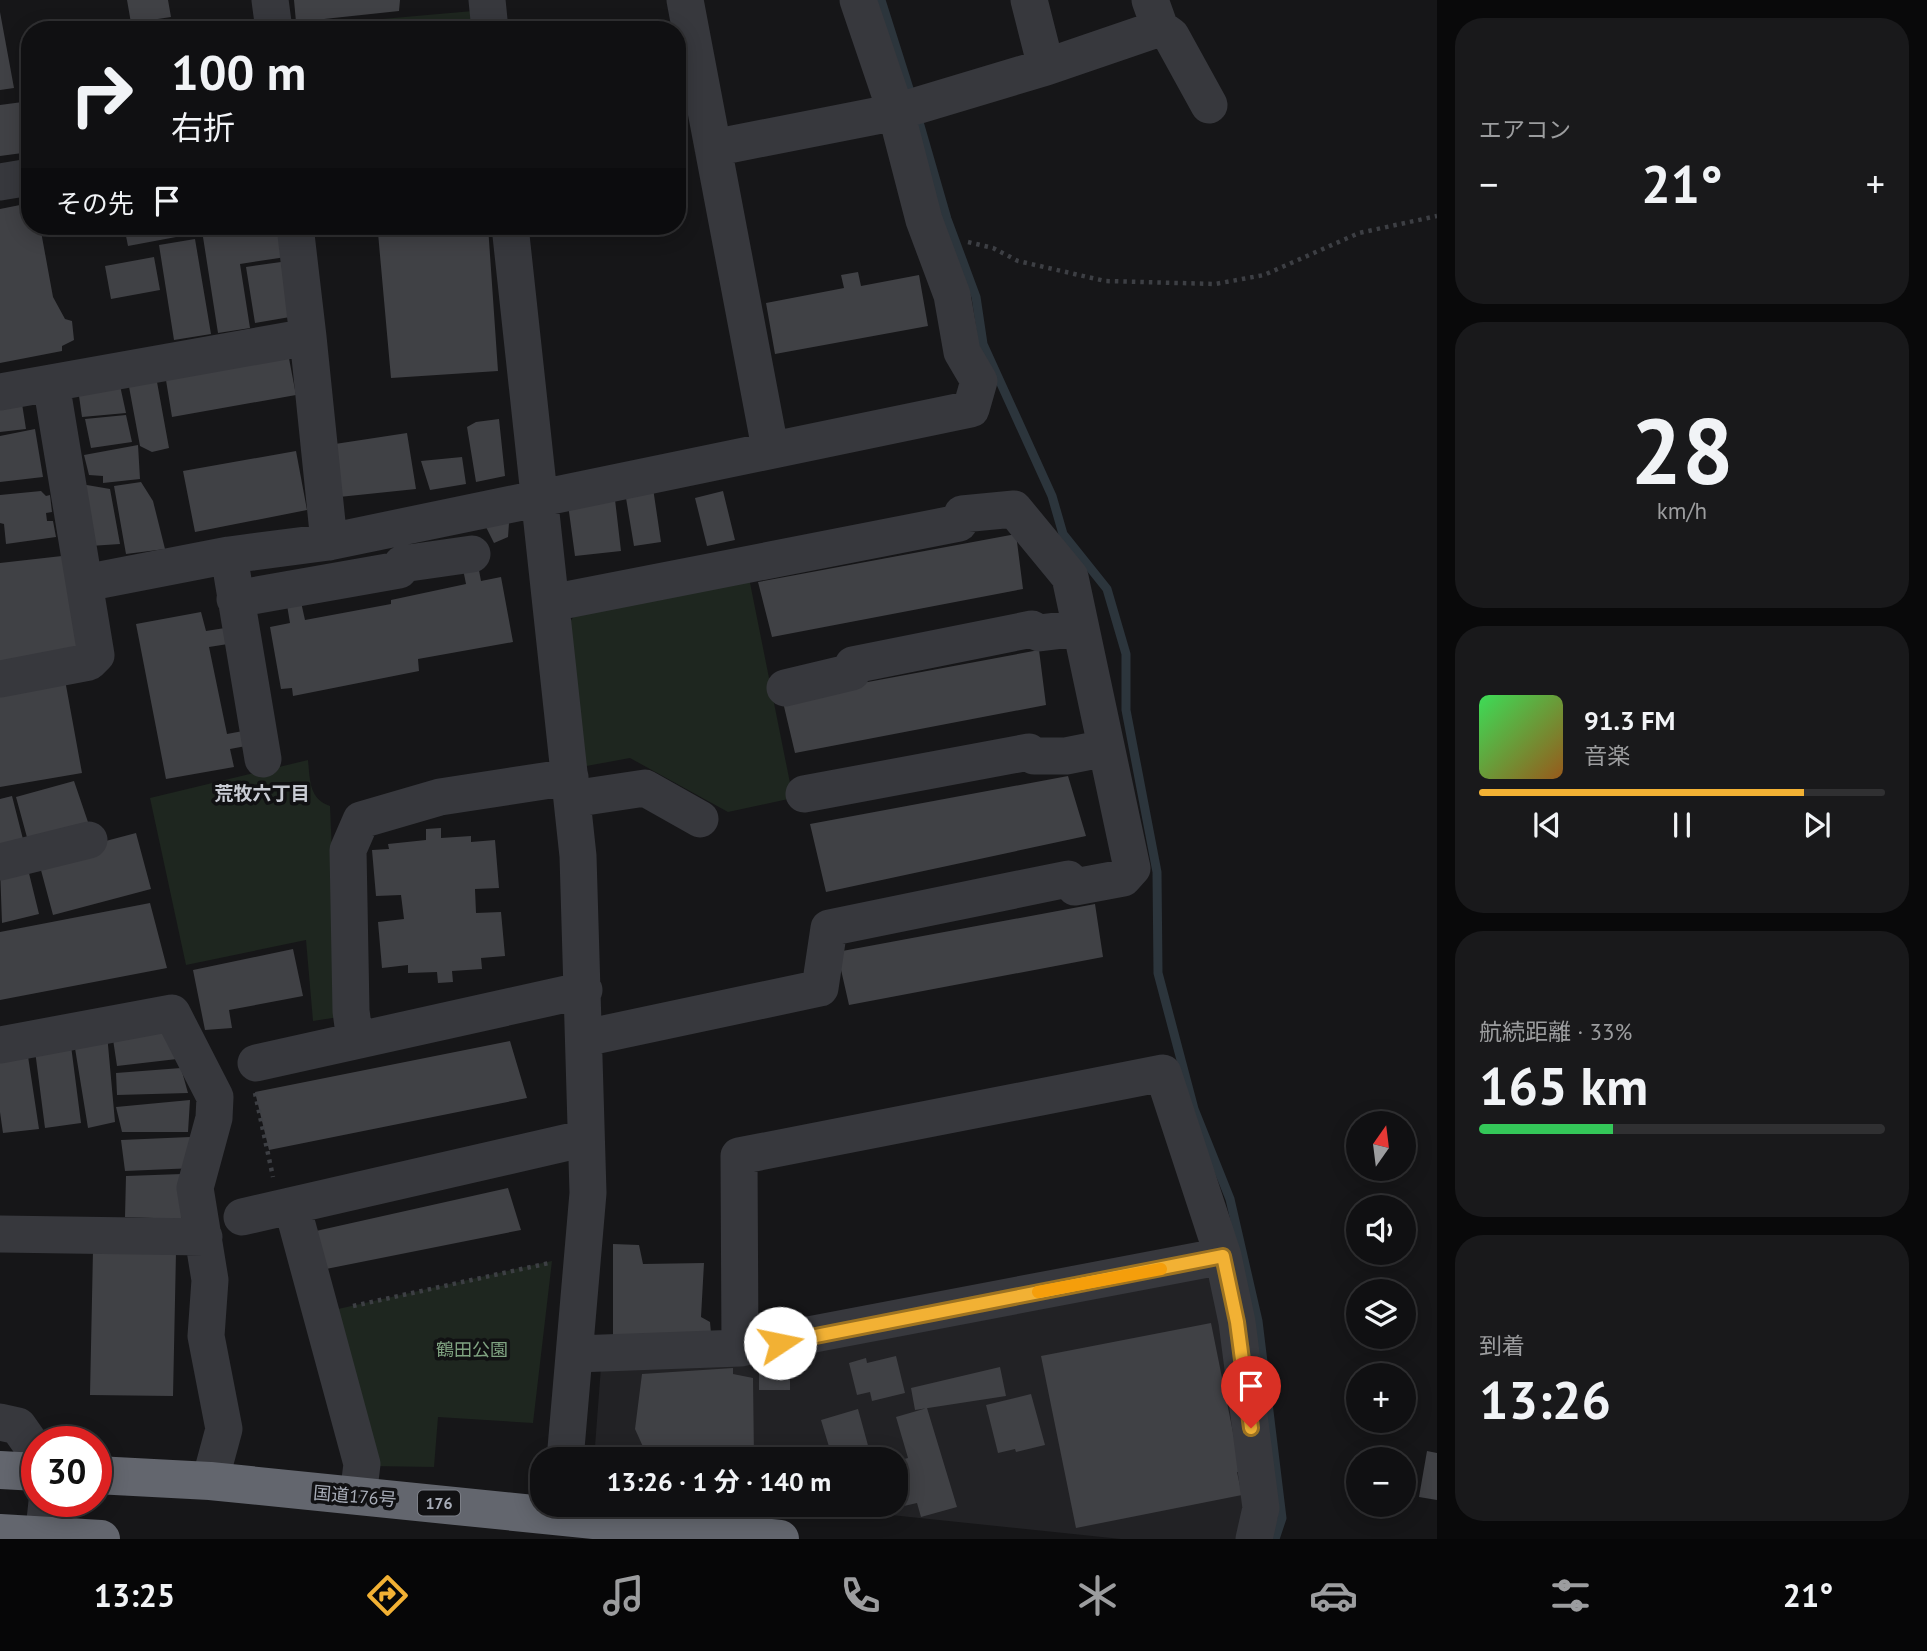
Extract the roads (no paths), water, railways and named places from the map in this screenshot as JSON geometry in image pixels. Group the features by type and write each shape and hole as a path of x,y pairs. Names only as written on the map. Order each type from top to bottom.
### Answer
{"highway":[{"path":"0,1470 21,1471"},
{"name":"国道176号","path":"112,1476 210,1482 358,1496 559,1520 780,1539"},
{"path":"0,1533 101,1539"}],"street":[{"path":"270,0 273,21"},
{"path":"487,0 489,21"},
{"path":"685,0 770,448"},
{"path":"85,583 229,555 329,542 770,448 971,409 979,381 962,352 952,295 924,220 896,112 858,0"},
{"path":"1029,0 1046,67"},
{"path":"713,148 896,112 1046,67 1155,14 1171,36 1209,106"},
{"path":"0,182 21,178"},
{"path":"296,235 329,542"},
{"path":"511,235 578,856 588,1193 566,1447"},
{"path":"0,392 308,337"},
{"path":"0,679 89,662 96,655 51,383"},
{"path":"551,603 959,523 962,514 1014,509 1070,577 1132,868 1123,878 1075,887 1068,879 829,928 820,988 585,1038"},
{"path":"235,599 399,570 402,564 472,554"},
{"path":"229,555 263,760"},
{"path":"785,688 852,672 853,665 1032,629 1040,633 1080,628"},
{"path":"804,794 1029,752 1034,756 1066,756 1106,748"},
{"path":"355,1041 351,1011 348,850 361,820 440,797 571,788 645,788 700,819"},
{"path":"0,863 89,840"},
{"path":"256,1063 584,990"},
{"path":"0,1045 172,1013 215,1097 214,1118 195,1188 210,1280 206,1336 224,1429 210,1482"},
{"path":"740,1348 739,1156 1163,1073 1223,1256 1237,1322 1261,1508 1254,1539"},
{"path":"242,1217 586,1138"},
{"path":"286,1207 321,1313 362,1464 358,1496"},
{"path":"0,1234 204,1237"},
{"path":"576,1354 740,1348 1223,1256"},
{"path":"0,1422 18,1426 21,1430"},
{"path":"43,1539 45,1517"}],"waterway":[{"path":"881,0 912,98"},
{"path":"917,115 947,219 976,297 983,344 1052,496 1063,534 1107,589 1126,654 1126,710 1157,872 1158,973 1194,1109 1230,1199 1258,1321 1282,1518 1275,1539"}],"district":[{"name":"荒牧六丁目","path":"262,793"}],"park label":[{"name":"鶴田公園","path":"472,1349"}]}
